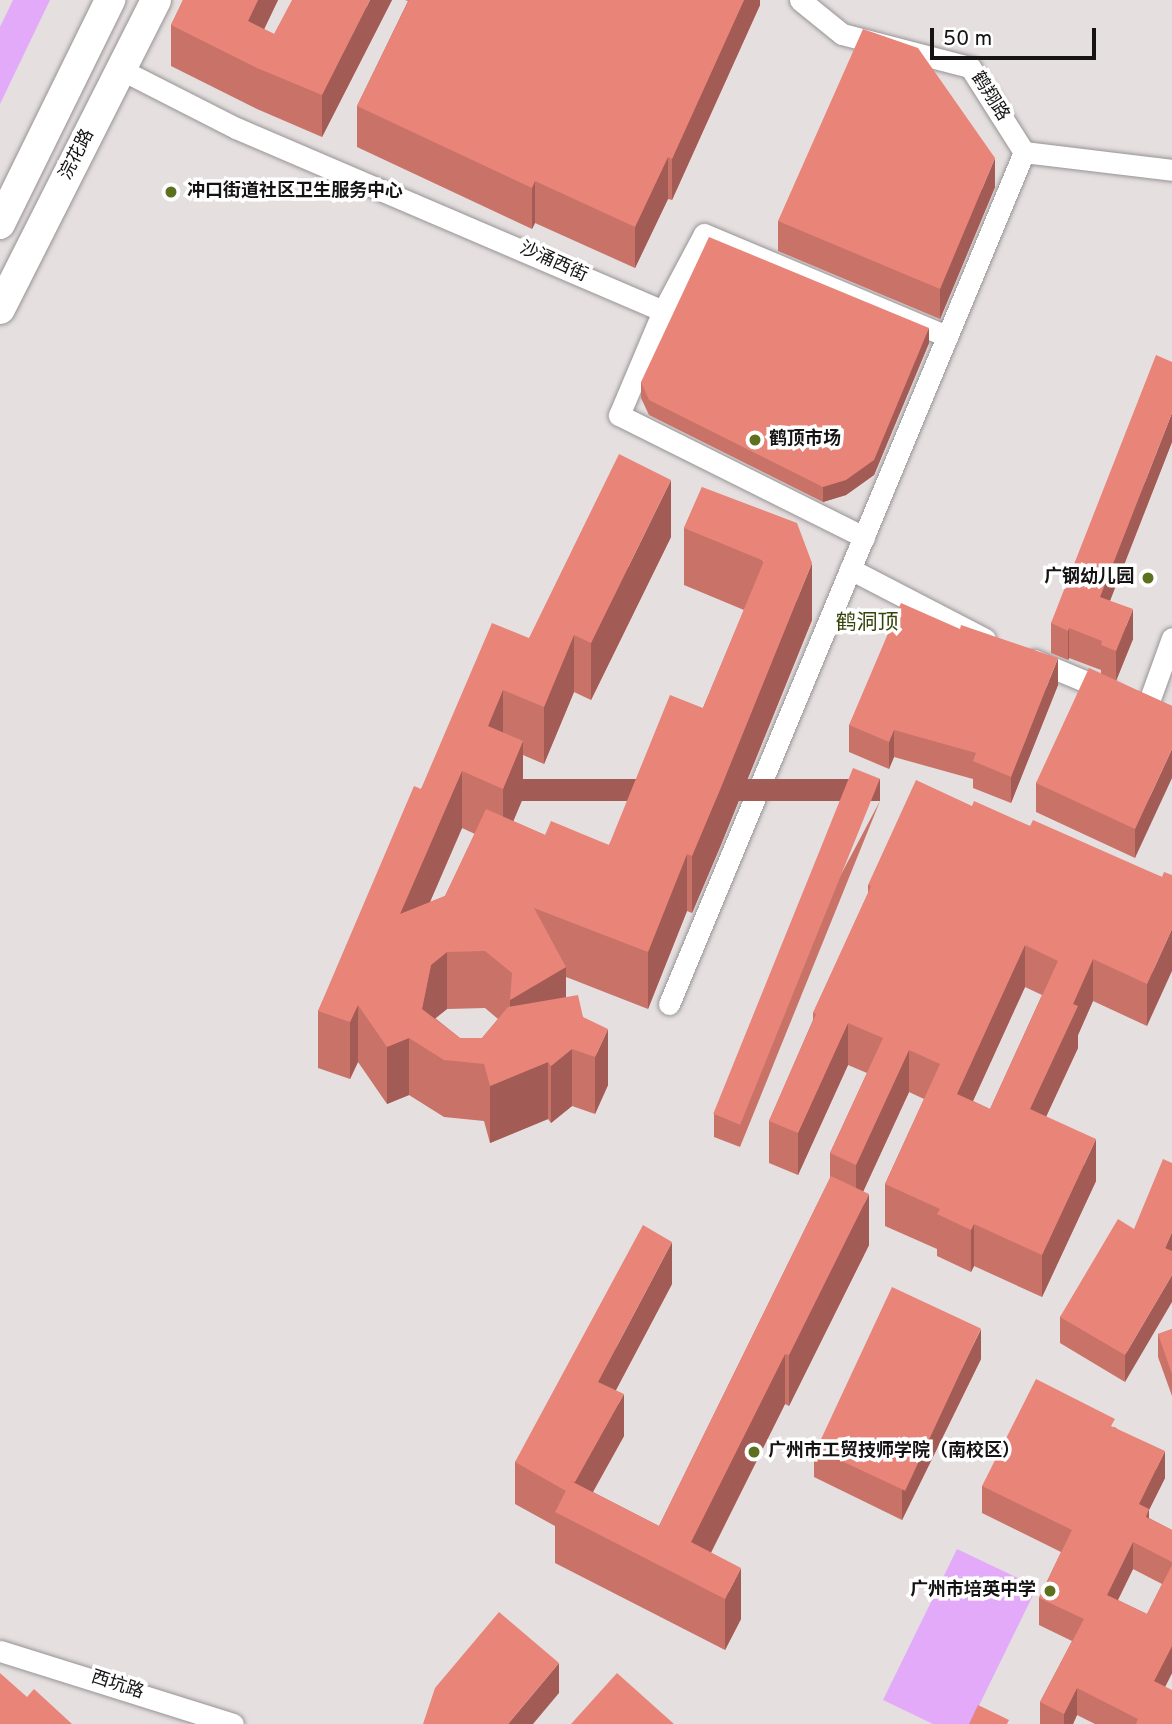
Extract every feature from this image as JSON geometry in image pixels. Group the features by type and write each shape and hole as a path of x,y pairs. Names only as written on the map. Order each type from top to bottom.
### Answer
{"main road":[{"path":"0,224 110,0"},
{"name":"浣花路","path":"0,309 156,0"}],"street":[{"name":"鹤翔路","path":"805,1 842,34 970,66 1024,152"},
{"name":"沙涌西街","path":"122,70 236,128 663,312"},
{"path":"669,1004 1024,152 1172,170"},
{"path":"864,537 619,415 663,312 704,234 947,336"},
{"path":"850,569 962,629 1172,719"},
{"path":"1147,707 1172,638"},
{"name":"西坑路","path":"0,1651 233,1724"}],"shaded area":[{"path":"13,0 50,0 0,104 0,27"},
{"path":"957,1549 1037,1587 970,1724 933,1724 883,1700"}],"building":[{"path":"183,0 258,0 248,21 274,34 292,0 370,0 322,95 257,68 171,25"},
{"path":"409,0 744,0 672,159 668,157 635,227 535,181 532,188 357,106"},
{"path":"863,29 918,48 995,158 940,289 778,221"},
{"path":"709,237 929,328 874,460 846,480 823,487 649,400 641,382"},
{"path":"1156,355 1172,362 1172,413 1100,597 1133,609 1116,651 1101,645 1102,641 1051,623"},
{"path":"619,454 671,480 591,643 574,635 544,707 503,690 488,726 523,741 503,789 462,771 400,914 445,896 486,809 545,835 551,821 609,845 670,695 703,708 764,561 684,528 702,487 797,523 812,563 720,790 692,856 687,854 648,952 534,908 566,967 510,1000 512,973 485,951 447,952 431,965 422,1009 460,1038 482,1038 508,1007 578,995 583,1017 608,1029 595,1057 572,1049 551,1066 548,1062 490,1086 484,1064 444,1060 409,1038 387,1047 358,1005 350,1022 318,1011 414,786 421,789 492,623 529,638"},
{"path":"901,603 960,629 961,625 1058,658 1011,777 973,761 976,753 894,730 889,742 849,725"},
{"path":"1089,668 1172,706 1172,749 1135,829 1036,783"},
{"path":"853,768 880,779 740,1125 713,1114"},
{"path":"916,780 972,806 974,801 1030,826 1033,820 1162,877 1164,872 1172,875 1172,929 1147,984 1093,959 1073,1004 1078,1006 1030,1109 1096,1139 1042,1255 974,1224 971,1230 937,1214 940,1209 885,1184 940,1064 909,1050 856,1165 830,1153 883,1038 848,1023 798,1133 769,1121 816,1014 813,1013 871,886 868,885","holes":["1025,945 1058,961 990,1109 957,1094"]},
{"path":"1163,1159 1172,1163 1172,1232 1165,1248 1172,1251 1172,1275 1125,1355 1060,1317 1118,1219 1134,1229"},
{"path":"831,1176 869,1194 691,1542 741,1568 725,1599 555,1512 571,1481 659,1526"},
{"path":"643,1225 672,1242 598,1382 624,1394 575,1482 571,1481 566,1491 515,1462"},
{"path":"892,1287 981,1328 905,1491 816,1449"},
{"path":"1172,1329 1172,1374 1158,1334"},
{"path":"1036,1379 1115,1419 1111,1426 1165,1451 1139,1504 1149,1509 1146,1517 1172,1530 1172,1562 1133,1542 1107,1595 1147,1614 1172,1565 1172,1646 1154,1681 1172,1690 1172,1724 1136,1724 1138,1719 1077,1688 1064,1714 1040,1702 1084,1619 1039,1598 1072,1530 982,1486"},
{"path":"499,1612 559,1663 508,1724 423,1724 435,1688"},
{"path":"0,1673 27,1697 34,1689 72,1724 0,1724"},
{"path":"617,1673 674,1724 571,1724"},
{"path":"978,1705 1009,1720 1007,1724 969,1724"}],"place":[{"name":"冲口街道社区卫生服务中心","path":"171,192"},
{"name":"鹤顶市场","path":"755,440"},
{"name":"广钢幼儿园","path":"1148,578"},
{"name":"广州市工贸技师学院（南校区）","path":"754,1452"},
{"name":"广州市培英中学","path":"1050,1591"}],"district":[{"name":"鹤洞顶","path":"867,624"}]}
